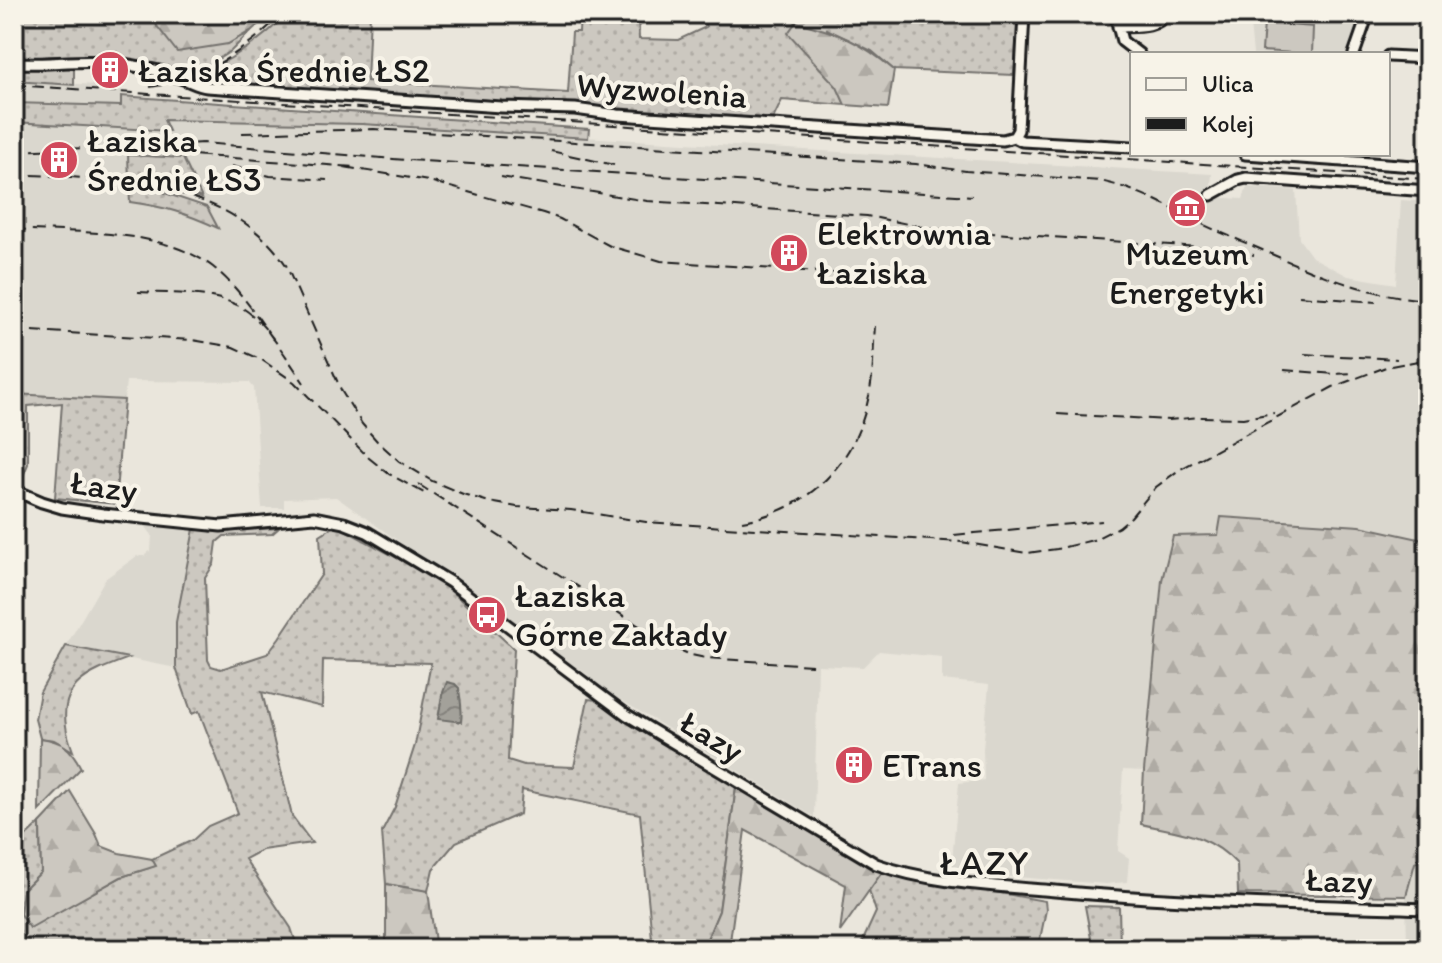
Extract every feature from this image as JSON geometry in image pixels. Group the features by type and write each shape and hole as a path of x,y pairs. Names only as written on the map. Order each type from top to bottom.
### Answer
{"street":[{"path":"1014,137 1018,130 1024,14"},
{"path":"1115,14 1122,41 1136,52"},
{"path":"1118,27 1157,24 1165,14"},
{"path":"1355,52 1368,14"},
{"path":"1390,56 1428,58"},
{"name":"Wyzwolenia","path":"14,63 100,61 126,64 207,87 1130,147"},
{"path":"1266,156 1428,167"},
{"path":"1211,195 1246,178 1428,191"},
{"name":"Łazy","path":"14,490 62,508 103,514 221,526 314,517 367,532 450,582 627,715 876,864 903,874 1117,897 1428,909"}],"shaded area":[{"path":"1249,14 1365,14 1358,19 1350,52 1253,52"},
{"path":"14,81 121,86 122,106 14,103"},
{"path":"164,120 362,124 1212,174 1210,197 1243,199 1247,187 1296,190 1299,239 1312,257 1348,276 1396,284 1401,200 1428,202 1428,541 1360,526 1221,518 1218,535 1173,537 1162,580 1144,771 1123,770 1118,851 1129,858 1127,882 1106,884 951,872 959,783 984,780 983,749 989,685 942,680 942,657 879,651 863,667 818,665 814,817 586,679 588,675 336,497 284,499 284,508 262,508 254,388 249,382 126,381 124,400 14,394 14,122 168,131","holes":["128,156 183,159 217,227 187,214 130,202"]},
{"path":"143,523 194,529 176,622 176,668 66,646 105,579 151,550 152,535"},
{"path":"1428,855 1428,949 1407,949 1406,896 1415,863"}],"green space":[{"path":"17,14 155,14 157,27 228,44 252,30 231,51 199,71 183,75 103,57 15,58"},
{"path":"155,14 270,14 252,30 228,44 177,52 157,26"},
{"path":"287,14 370,14 367,81 568,93 572,32 579,32 580,14 638,14 639,39 678,40 706,27 701,14 1018,14 1014,75 894,70 872,51 827,29 824,71 838,87 845,105 782,100 772,121 618,112 562,102 481,102 198,82 191,78 242,51"},
{"path":"796,22 848,39 894,70 888,108 845,105 837,87 788,33"},
{"path":"1264,23 1313,27 1312,52 1262,51"},
{"path":"74,66 74,85 14,81 14,67"},
{"path":"121,96 589,129 588,138 362,124 164,120 169,131 14,122 14,103 121,106"},
{"path":"128,155 183,158 202,198 160,185 129,180"},
{"path":"129,186 156,190 207,207 218,228 175,211 130,202"},
{"path":"14,394 124,400 115,504 55,498 62,403 28,406 28,464 20,483 14,481"},
{"path":"1221,517 1360,526 1428,541 1428,855 1415,863 1406,896 1238,894 1237,864 1215,846 1193,836 1141,824 1162,580 1173,536 1218,535"},
{"path":"336,525 440,581 514,649 508,760 524,765 574,767 588,699 597,700 736,787 719,911 706,949 653,949 640,814 522,790 520,814 456,842 433,869 428,891 386,884 382,832 395,807 415,745 431,663 323,660 322,707 262,692 292,816 312,843 262,850 245,859 291,928 298,949 14,949 14,848 40,823 41,872 23,890 30,927 121,877 155,866 152,859 193,840 208,826 238,813 199,711 192,714 176,668 176,622 194,529 279,528 272,534 224,536 217,542 214,564 205,578 208,660 211,666 221,669 267,654 322,574 320,535"},
{"path":"66,646 129,658 92,673 74,688 65,711 66,729 73,751 54,740 40,738 35,719 40,692"},
{"path":"40,738 65,747 81,768 39,811"},
{"path":"736,787 882,872 840,932 846,885 745,830 729,949 706,949 719,911"},
{"path":"70,791 101,846 152,859 156,866 121,877 30,928 20,914 23,890 41,872 40,823"},
{"path":"882,872 1045,901 1038,949 859,949 876,912 869,890"},
{"path":"386,884 428,891 436,949 386,949"},
{"path":"1085,906 1119,907 1120,949 1093,949"}],"water":[{"path":"447,682 459,688 461,722 438,719"}],"railway":[{"path":"150,87 187,78 222,62 282,14"},
{"path":"14,85 1428,179"},
{"path":"242,133 374,129 916,164 1100,181 1149,197 1214,230 1328,277 1385,294 1428,300"},
{"path":"14,151 203,143 393,159 972,196"},
{"path":"551,151 614,165"},
{"path":"178,154 354,167"},
{"path":"231,166 270,176 327,180"},
{"path":"344,167 429,181 543,213 610,246 661,261 874,276"},
{"path":"14,174 87,178 163,189 199,200 232,215 262,237 286,265 342,392 377,441 399,461 432,481 489,502 517,507 571,510 646,522 961,542 1027,553 1057,549 1093,540 1119,527 1156,487 1179,470 1333,387 1386,367 1428,359"},
{"path":"501,177 647,201 867,216 933,229 1214,248 1254,255"},
{"path":"14,229 118,235 169,245 192,254 213,267 230,283 273,339"},
{"path":"138,292 207,296 244,309 268,333 304,383"},
{"path":"1299,296 1376,302"},
{"path":"742,521 766,516 807,495 824,481 852,445 868,400 875,326"},
{"path":"14,330 192,340 233,347 262,360 294,382 369,458 389,474 426,494"},
{"path":"1304,354 1397,359"},
{"path":"1284,370 1354,373"},
{"path":"1057,414 1169,420 1243,418 1274,413"},
{"path":"418,484 672,647 705,658 813,665"},
{"path":"954,535 1102,521"}],"place":[{"name":"Łaziska Średnie ŁS2","path":"110,70"},
{"name":"Łaziska Średnie ŁS3","path":"59,160"},
{"name":"Muzeum Energetyki","path":"1187,208"},
{"name":"Elektrownia Łaziska","path":"789,253"},
{"name":"Łaziska Górne Zakłady","path":"487,615"},
{"name":"ETrans","path":"854,765"}],"district":[{"name":"ŁAZY","path":"985,862"}]}
